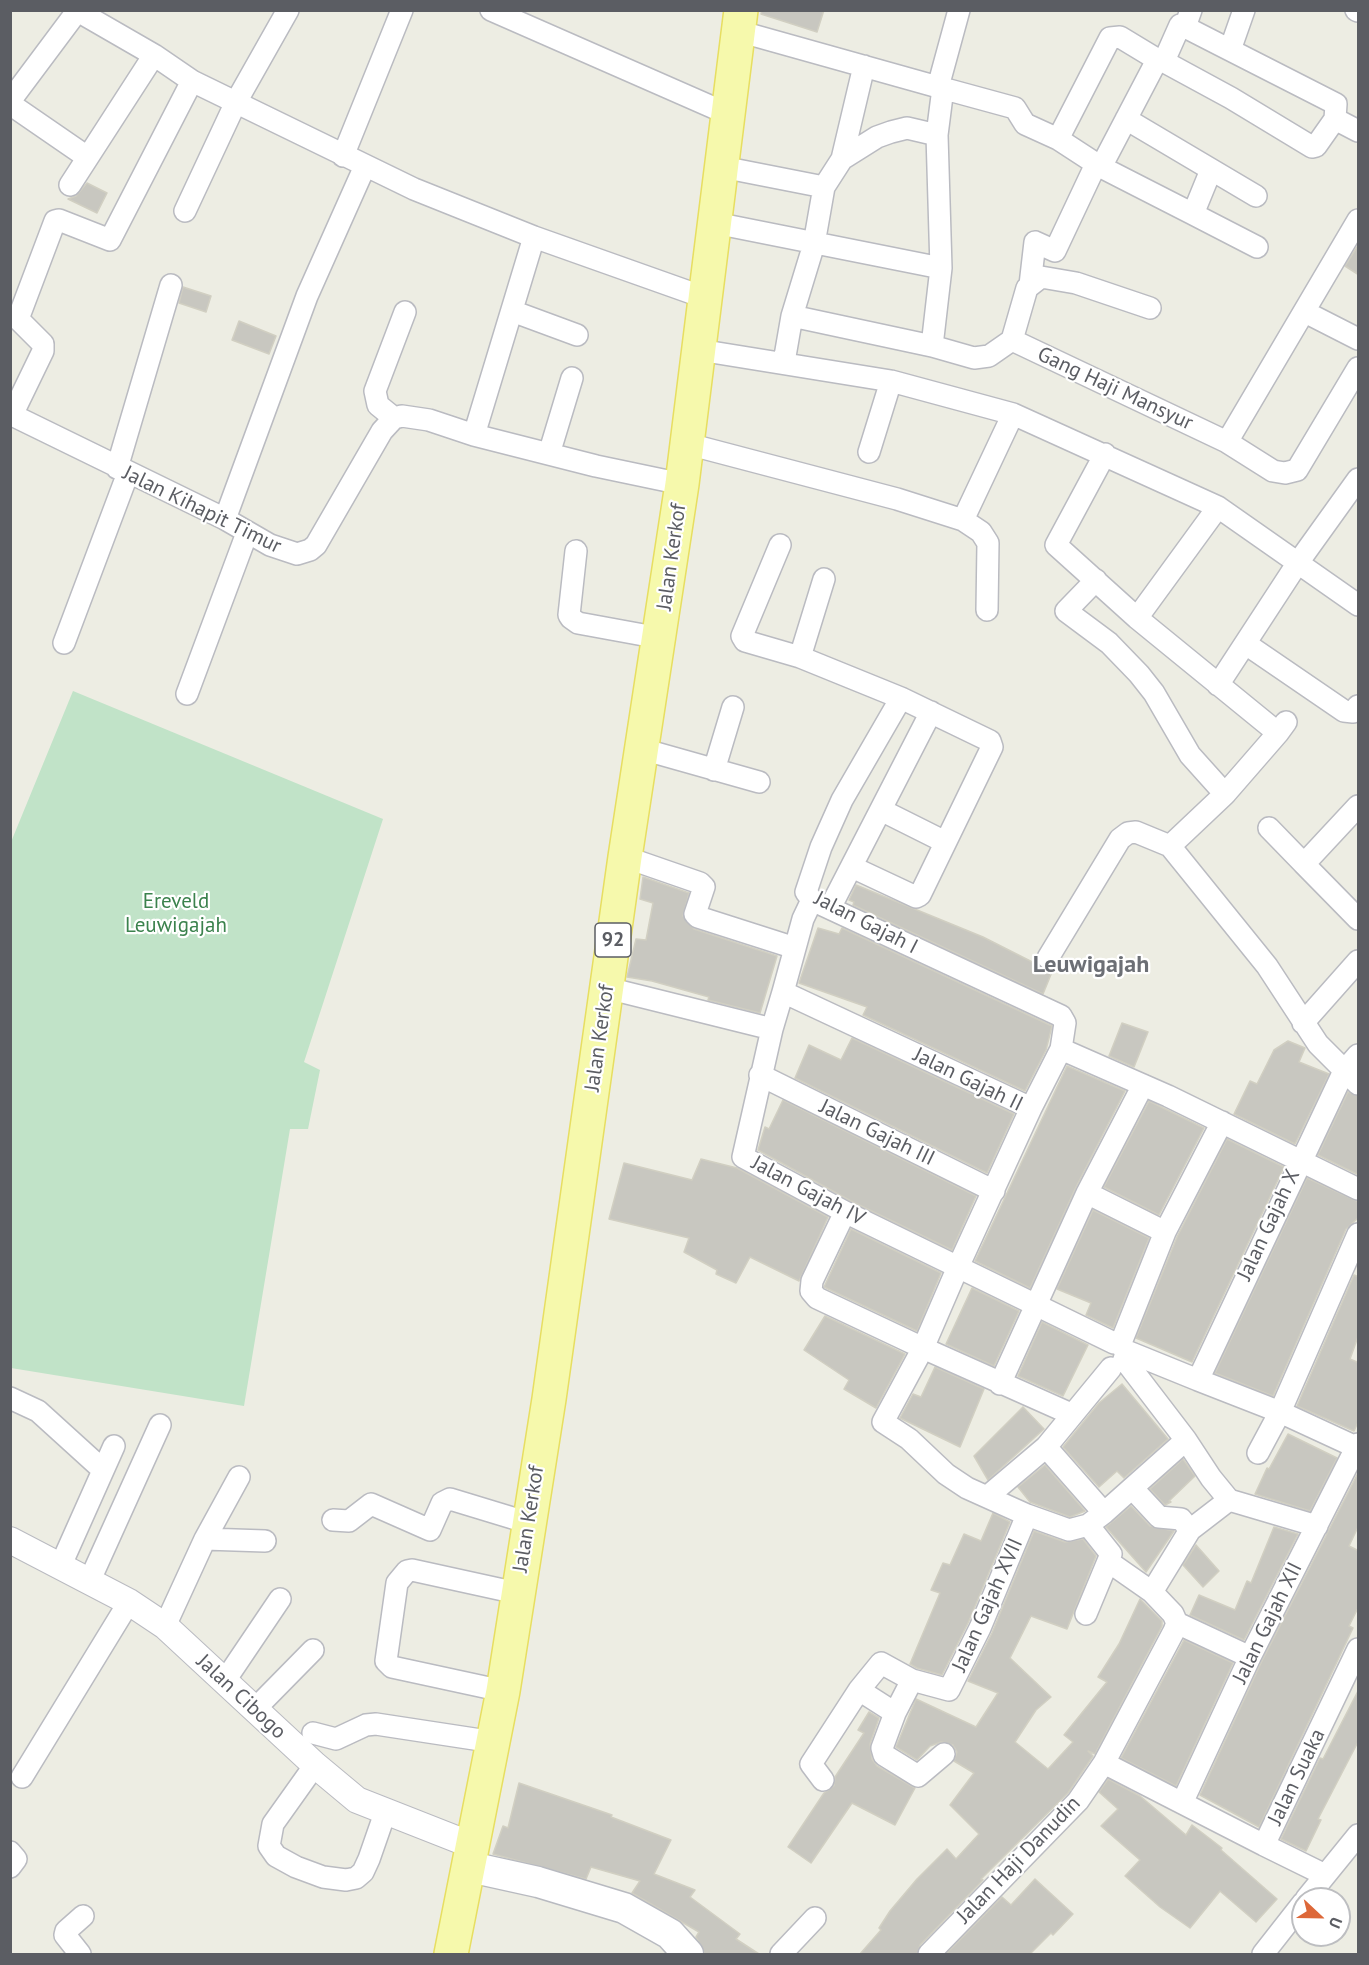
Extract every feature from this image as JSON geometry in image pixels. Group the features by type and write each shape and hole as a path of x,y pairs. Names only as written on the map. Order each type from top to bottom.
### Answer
{"main road":[{"name":"Jalan Kerkof","path":"451,1954 494,1742 529,1523 625,857 688,444 739,21"},
{"path":"472,1856 538,1882 624,1908 670,1934 688,1954"}],"street":[{"path":"185,211 236,102 288,10"},
{"path":"343,156 402,10"},
{"path":"491,10 728,114"},
{"path":"932,346 941,268 938,135 941,88 959,10"},
{"path":"1230,50 1244,10"},
{"path":"87,157 10,102 77,11 154,55 192,81 343,156 534,237 706,298"},
{"path":"1012,340 1030,285 1035,242 1055,251 1099,165 1161,61 1180,25 1188,19 1230,50 1333,101 1337,109 1335,119 1316,146 1312,147 1231,98 1161,61 1120,37 1110,38 1058,139"},
{"path":"739,21 864,66 1015,108 1025,124 1058,139 1099,165 1257,247"},
{"path":"70,185 154,55"},
{"path":"784,362 792,316 814,244 824,187 842,159 864,66"},
{"path":"11,415 44,348 14,324 55,221 59,220 109,241 112,239 192,81"},
{"path":"1126,119 1256,196"},
{"path":"1335,119 1359,131"},
{"path":"842,159 877,136 907,128 938,135"},
{"path":"225,519 307,296 365,166"},
{"path":"722,167 824,187"},
{"path":"1193,214 1211,170"},
{"path":"1227,442 1359,220"},
{"path":"715,223 941,268"},
{"path":"474,435 534,237"},
{"path":"1030,285 1035,279 1050,277 1150,308"},
{"path":"64,643 122,470 171,285"},
{"path":"512,311 577,335"},
{"path":"405,312 375,391 378,405 394,418 409,415 474,435 549,454 682,484"},
{"path":"1305,312 1359,339"},
{"name":"Gang Haji Mansyur","path":"792,316 932,346 974,358 989,357 1012,340 1227,442 1273,471 1285,474 1297,470 1359,368"},
{"path":"699,350 891,381 1013,414 1106,454 1218,507 1359,605"},
{"path":"549,454 572,378"},
{"path":"869,452 891,381"},
{"path":"963,520 1013,414"},
{"name":"Jalan Kihapit Timur","path":"11,415 225,519 247,533 288,553 297,554 310,550 346,494 382,431 394,418"},
{"path":"688,444 897,499 963,520 981,532 988,543 987,610"},
{"path":"1106,454 1056,545 1137,618 1218,685 1282,727 1225,794 1170,846"},
{"path":"1218,685 1297,564 1357,486"},
{"path":"1137,618 1218,507"},
{"path":"187,694 247,533"},
{"path":"780,545 742,636 752,645 801,657 901,698 990,741 992,747 923,892 916,897 852,867"},
{"path":"576,551 569,615 571,618 578,623 660,638"},
{"path":"801,657 824,579"},
{"path":"1096,580 1066,611 1109,643 1139,674 1154,693 1190,755 1225,794"},
{"path":"1246,644 1344,711 1353,712 1359,706"},
{"name":"Jalan Gajah I","path":"901,698 842,800 806,888 821,904 1061,1016 1065,1023 1061,1049"},
{"path":"714,770 733,707"},
{"path":"607,988 772,1029 795,948 821,904 852,867 931,712"},
{"path":"642,749 759,782"},
{"path":"1304,864 1359,806"},
{"path":"881,810 945,842"},
{"path":"1269,828 1359,919"},
{"path":"1048,958 1120,839 1136,832 1170,846 1267,966 1318,1044 1351,1077"},
{"path":"625,857 700,883 704,887 696,914 698,917 795,948"},
{"path":"1303,1023 1359,961"},
{"name":"Jalan Gajah II","path":"783,992 1031,1108 923,1348 883,1422 909,1439 957,1482 988,1496"},
{"name":"Jalan Gajah IV","path":"772,1029 743,1156 845,1212 958,1267"},
{"path":"1031,1108 1061,1049 1222,1122 1299,1162 1359,1189"},
{"name":"Jalan Gajah X","path":"1197,1380 1299,1162 1351,1077 1359,1055"},
{"name":"Jalan Gajah III","path":"760,1075 994,1191"},
{"path":"1000,1384 1087,1192 1143,1085"},
{"path":"1186,1440 1133,1489 1096,1519 1069,1530 1027,1515 988,1496 1046,1447 1118,1353 1165,1232 1222,1122"},
{"path":"1087,1192 1165,1232"},
{"path":"845,1212 812,1281 811,1291 818,1298 1000,1384 1071,1414"},
{"path":"1258,1453 1280,1412 1359,1234"},
{"path":"958,1267 1035,1303 1118,1353 1280,1412 1358,1447"},
{"path":"1118,1353 1186,1440 1211,1478 1229,1500 1317,1526"},
{"path":"10,1398 38,1411 103,1470"},
{"path":"90,1582 160,1425"},
{"path":"60,1567 114,1446"},
{"path":"1046,1447 1096,1519 1110,1551 1109,1562 1086,1614"},
{"name":"Jalan Gajah XII","path":"1182,1803 1250,1657 1358,1447"},
{"path":"165,1626 205,1539 239,1477"},
{"path":"1133,1489 1159,1517 1182,1519 1190,1530"},
{"path":"333,1520 349,1521 371,1504 430,1530 442,1503 450,1499 529,1523"},
{"path":"1152,1592 1190,1530 1229,1500"},
{"name":"Jalan Gajah XVII","path":"859,1690 881,1663 912,1680 945,1691 952,1687 1027,1515"},
{"path":"205,1539 265,1541"},
{"name":"Jalan Cibogo","path":"10,1540 129,1602 165,1626 254,1710 357,1800 472,1856"},
{"path":"1109,1562 1152,1592 1173,1614 1178,1623 1250,1657"},
{"path":"503,1691 392,1667 386,1660 397,1583 407,1571 412,1570 518,1593"},
{"path":"224,1682 280,1599"},
{"path":"22,1777 129,1602"},
{"name":"Jalan Haji Danudin","path":"929,1954 1078,1801 1104,1762 1178,1623"},
{"name":"Jalan Suaka","path":"1325,1875 1264,1845 1359,1648"},
{"path":"254,1710 313,1650"},
{"path":"912,1680 895,1713 882,1748 884,1755 918,1776 944,1754"},
{"path":"823,1780 813,1769 812,1760 859,1690 895,1713"},
{"path":"313,1733 336,1738 366,1725 376,1724 494,1742"},
{"path":"1104,1762 1264,1845"},
{"path":"315,1765 273,1824 269,1846 276,1856 323,1876 346,1880 356,1878 363,1872 369,1859 385,1813"},
{"path":"1316,1887 1359,1835"},
{"path":"10,1852 16,1859 10,1867"},
{"path":"80,1954 65,1935 66,1931 84,1916"},
{"path":"781,1954 815,1918"},
{"path":"1263,1954 1291,1918"}],"green space":[{"name":"Ereveld Leuwigajah","path":"73,691 383,819 304,1062 320,1070 308,1129 290,1129 244,1406 11,1368 11,842"}],"building":[{"path":"762,10 824,10 817,32 761,14"},
{"path":"87,183 107,193 97,213 68,199 76,196"},
{"path":"1359,244 1359,275 1345,266"},
{"path":"183,287 211,296 206,312 179,303"},
{"path":"239,321 276,336 269,354 232,340"},
{"path":"643,877 689,893 683,916 694,929 777,956 760,1013 708,1000 709,997 652,981 627,977 636,939 646,940 653,903 640,899"},
{"path":"856,885 983,937 1052,972 1043,994 853,905 854,902 849,900"},
{"path":"818,928 839,934 842,928 1052,1026 1046,1050 1025,1091 863,1015 867,1007 799,983"},
{"path":"1122,1023 1148,1032 1134,1067 1109,1056"},
{"path":"852,1038 1014,1114 987,1173 795,1078 809,1045 841,1060"},
{"path":"1288,1041 1305,1048 1299,1062 1329,1074 1295,1144 1234,1114 1250,1081 1257,1084 1274,1050"},
{"path":"1067,1066 1125,1091 1076,1187 1030,1288 975,1261"},
{"path":"1348,1092 1359,1096 1359,1175 1318,1155"},
{"path":"783,1100 976,1196 952,1250 851,1201 758,1150 765,1127 769,1129"},
{"path":"1149,1101 1204,1128 1159,1215 1104,1187"},
{"path":"1227,1139 1284,1167 1192,1362 1136,1338 1177,1237"},
{"path":"701,1159 737,1168 828,1217 799,1281 750,1257 736,1283 716,1274 717,1270 684,1252 689,1238 609,1219 624,1163 692,1180"},
{"path":"1307,1178 1359,1202 1359,1217 1346,1229 1273,1396 1215,1373"},
{"path":"1093,1210 1149,1238 1113,1328 1086,1315 1091,1303 1057,1289"},
{"path":"851,1229 941,1273 917,1331 824,1287"},
{"path":"1354,1275 1359,1277 1359,1334 1350,1359 1359,1363 1359,1420 1354,1431 1297,1406"},
{"path":"972,1288 1019,1311 994,1366 946,1344"},
{"path":"825,1316 905,1354 876,1408 844,1389 849,1380 804,1350"},
{"path":"1042,1322 1088,1345 1063,1396 1018,1376"},
{"path":"935,1367 984,1389 960,1447 900,1418 913,1394 921,1397"},
{"path":"1122,1384 1168,1439 1124,1478 1117,1471 1099,1487 1063,1447 1099,1403"},
{"path":"1023,1407 1044,1429 988,1480 974,1456"},
{"path":"1288,1434 1337,1458 1310,1511 1255,1494 1267,1468 1269,1469"},
{"path":"1183,1459 1195,1476 1169,1501 1171,1502 1165,1505 1150,1489"},
{"path":"1045,1465 1085,1511 1070,1517 1030,1502 1018,1487"},
{"path":"1359,1471 1359,1525 1349,1546 1359,1551 1359,1606 1349,1626 1353,1628 1259,1827 1200,1795 1261,1663"},
{"path":"1131,1506 1150,1526 1174,1531 1146,1572 1106,1527"},
{"path":"993,1513 1010,1522 968,1623 942,1675 917,1668 910,1664 940,1593 931,1590 943,1563 950,1565 964,1534 981,1541"},
{"path":"1274,1527 1298,1534 1244,1640 1190,1615 1199,1595 1235,1610 1247,1581 1251,1583"},
{"path":"1034,1531 1065,1542 1083,1539 1096,1556 1067,1629 1031,1616 1010,1658 1051,1697 1036,1710 1015,1742 1048,1769 1073,1742 1064,1735 1107,1682 1098,1677 1119,1644 1140,1599 1162,1621 1162,1626 1095,1754 1088,1751 1093,1756 1068,1793 981,1879 983,1880 920,1945 917,1954 860,1954 881,1930 879,1928 890,1911 917,1879 947,1849 956,1859 979,1834 950,1805 974,1773 954,1761 957,1752 953,1745 941,1742 930,1746 917,1760 896,1747 916,1699 976,1727 998,1693 968,1681 992,1633"},
{"path":"1196,1545 1219,1571 1203,1587 1183,1565"},
{"path":"1184,1640 1233,1663 1176,1786 1121,1758"},
{"path":"1359,1689 1359,1740 1318,1819 1321,1820 1306,1851 1281,1839 1320,1758 1323,1759"},
{"path":"869,1712 879,1718 870,1744 872,1759 877,1766 915,1788 895,1825 852,1803 811,1863 788,1847 824,1793 834,1786 835,1777 864,1733 858,1730"},
{"path":"1108,1779 1140,1796 1186,1835 1192,1825 1222,1848 1221,1850 1277,1899 1256,1922 1220,1891 1190,1928 1160,1907 1125,1876 1140,1860 1101,1826 1118,1809 1099,1792"},
{"path":"519,1783 612,1815 611,1817 671,1840 654,1874 695,1890 690,1897 740,1934 736,1939 759,1954 705,1954 696,1937 699,1932 632,1893 640,1881 591,1867 586,1879 493,1854 503,1826 508,1828"},
{"path":"1035,1879 1073,1914 1053,1935 1051,1933 1030,1954 946,1954 1002,1897 1011,1905"}],"district":[{"name":"Leuwigajah","path":"1091,965"}]}
